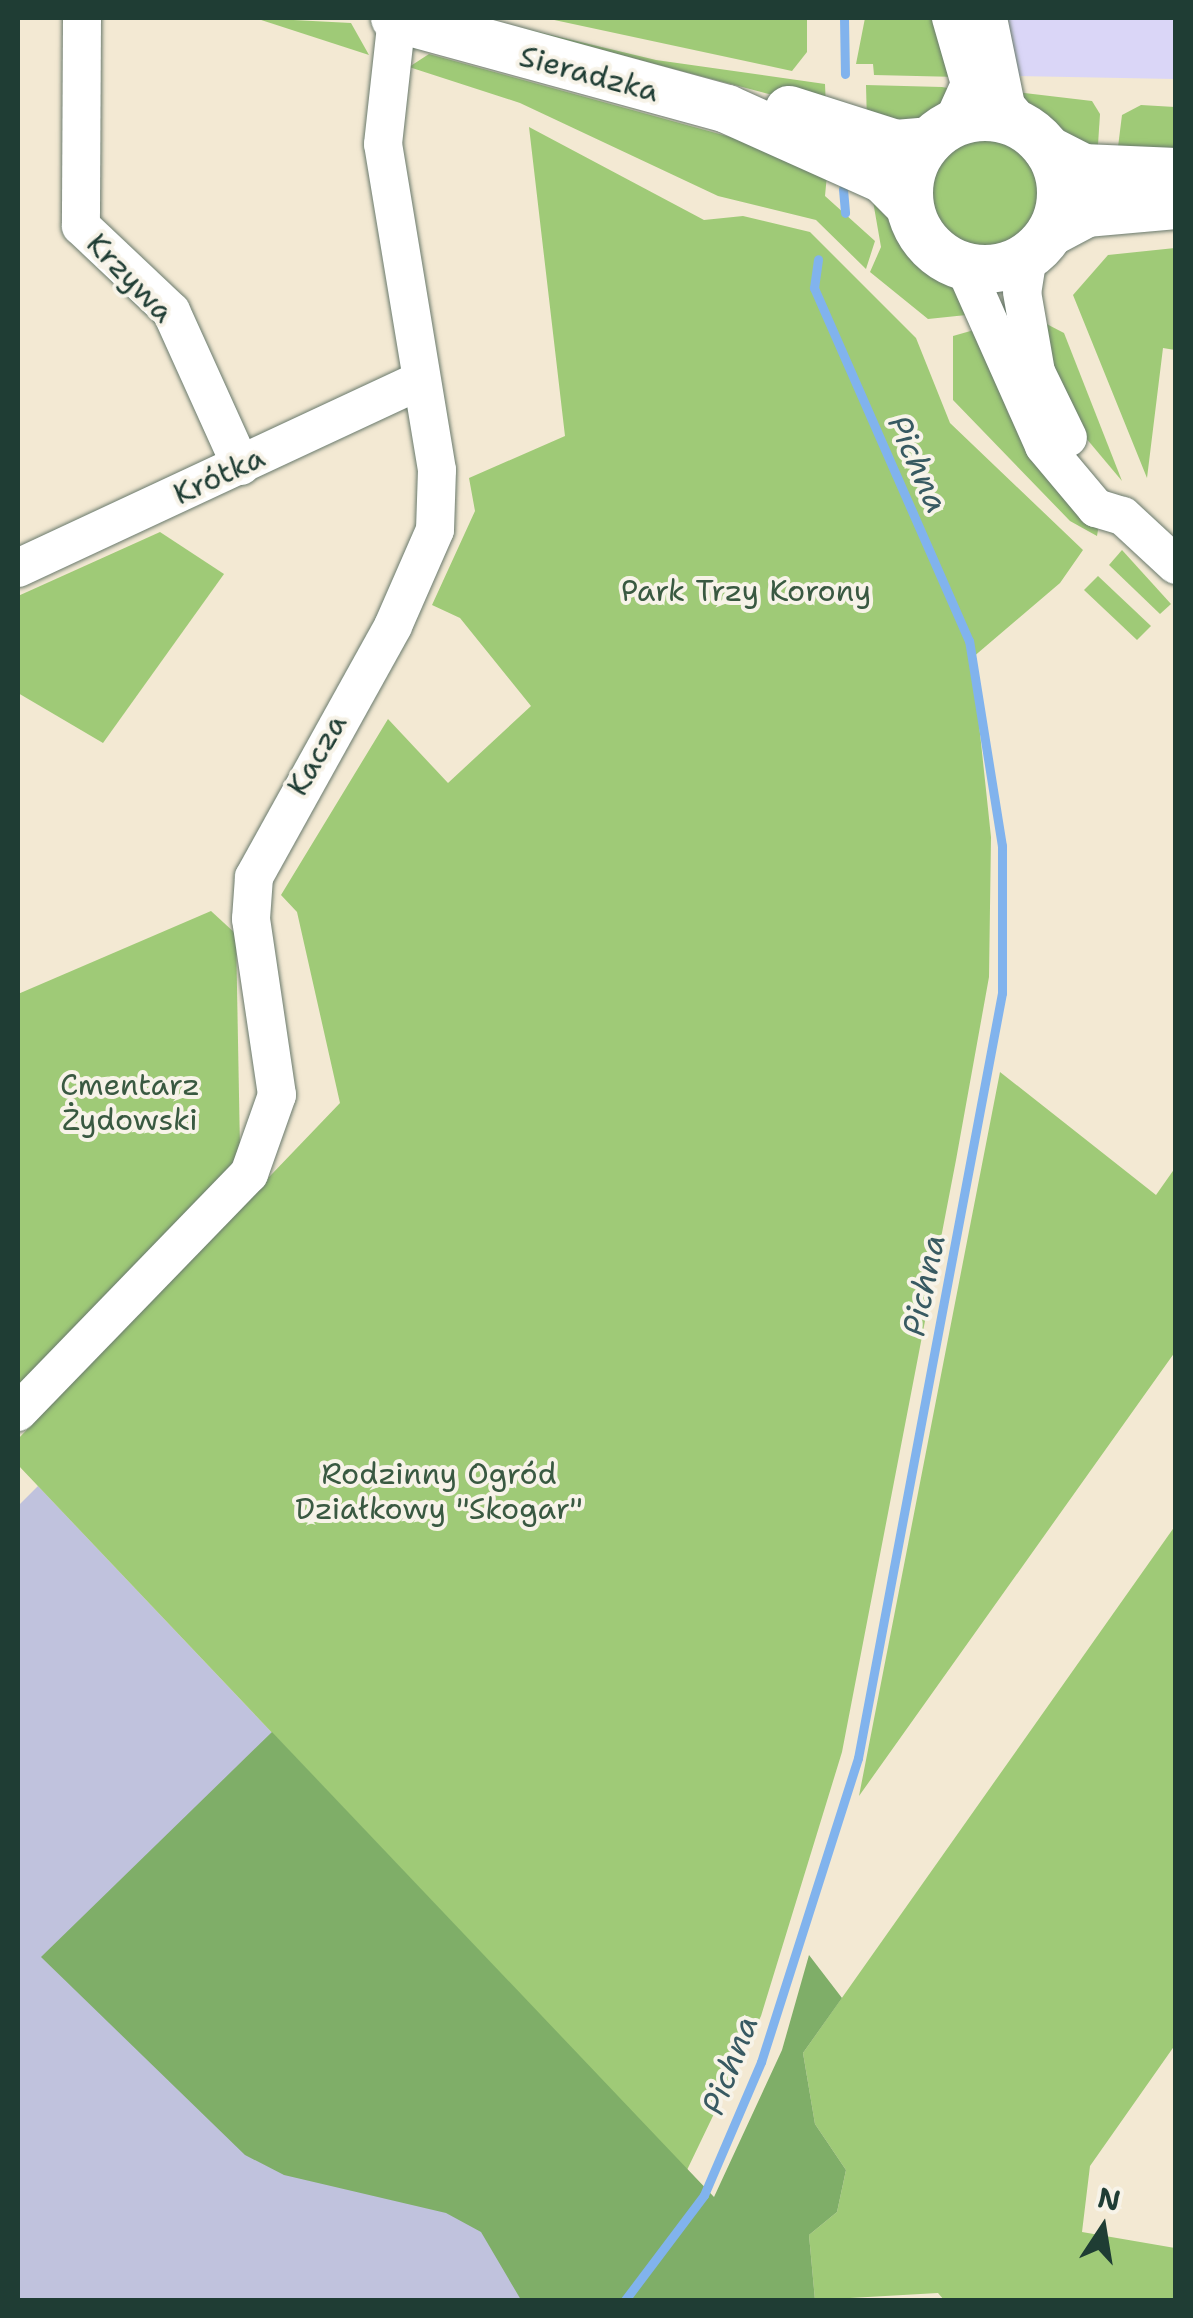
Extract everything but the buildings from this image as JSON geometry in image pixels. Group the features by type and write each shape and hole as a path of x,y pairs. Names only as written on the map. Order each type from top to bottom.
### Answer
{"main road":[{"name":"Sieradzka","path":"396,18 727,109 883,179 909,204"},
{"name":"Sieradzka","path":"727,109 756,103 896,144 940,132"},
{"path":"1176,172 1084,168 1036,138 988,116 940,132 912,170 909,204 927,243 964,266 990,269 1040,244 1086,213 1176,205"},
{"path":"1036,138 1061,182 1040,244"}],"street":[{"name":"Krzywa","path":"82,18 81,226 171,312 241,466"},
{"name":"Kacza","path":"18,1412 249,1174 270,1130 278,1095 251,894 260,858 394,626 435,530 437,470 383,144 396,18"},
{"path":"940,132 970,84 951,18"},
{"path":"988,18 1006,106 1036,138"},
{"path":"1040,244 1022,292 1036,372 1052,416 1113,490 1123,516 1176,565"},
{"path":"964,266 1044,446 1096,508 1123,516"},
{"name":"Krótka","path":"18,568 420,380"}],"shaded area":[{"path":"1008,18 1175,18 1175,79 1016,76"},
{"path":"38,1486 815,2300 18,2300 18,1506"}],"green space":[{"path":"255,18 351,23 369,55"},
{"path":"480,18 656,60 825,84 826,109"},
{"path":"545,18 807,18 807,52 792,71"},
{"path":"865,18 940,18 959,77 874,75 873,64 856,64"},
{"path":"429,54 828,164 825,196 875,241 866,269 816,220 718,196 520,103 409,67"},
{"path":"866,85 953,89 924,125 867,124"},
{"path":"1015,92 1092,101 1100,114 1097,160 1060,142"},
{"path":"1141,105 1175,107 1175,162 1116,163 1122,115"},
{"path":"529,127 704,220 743,216 810,232 916,338 950,423 1083,550 1060,583 972,658 991,837 989,977 956,1160 842,1752 761,2016 687,2170 18,1465 18,1439 340,1103 297,912 281,895 388,719 448,783 531,706 460,618 432,605 475,511 469,478 565,436"},
{"path":"985,139 1006,143 1023,155 1035,172 1039,193 1035,214 1023,231 1006,243 985,247 964,243 947,231 935,214 931,193 935,172 947,155 964,143"},
{"path":"870,184 956,282 976,314 928,319 870,272 881,247"},
{"path":"1175,248 1175,350 1163,348 1147,478 1073,295 1108,255"},
{"path":"1035,318 1064,333 1122,481 1075,425"},
{"path":"981,328 1008,413 1031,453 1099,524 1097,536 1070,521 953,400 953,336"},
{"path":"160,532 224,574 103,743 18,693 18,596"},
{"path":"1122,550 1171,604 1160,614 1109,565"},
{"path":"1098,576 1151,626 1137,640 1084,590"},
{"name":"Cmentarz Żydowski","path":"211,911 236,934 240,1149 222,1181 18,1394 18,994"},
{"path":"1000,1072 1156,1195 1175,1168 1175,1352 859,1796"},
{"path":"1175,1526 1175,2045 1090,2166 1082,2232 1175,2248 1175,2300 944,2300 938,2293 815,2300 809,2235 837,2212 846,2170 815,2124 803,2053"},
{"path":"272,1732 714,2197 782,2050 809,1955 842,1998 803,2053 815,2124 846,2170 837,2212 809,2235 815,2300 521,2300 481,2232 446,2213 284,2175 245,2155 41,1957"}],"waterway":[{"name":"Pichna","path":"844,18 845,74"},
{"name":"Pichna","path":"843,189 845,213"},
{"name":"Pichna","path":"625,2300 704,2195 761,2062 858,1758 1002,993 1002,846 969,641 814,288 818,259"}],"park label":[{"name":"Park Trzy Korony","path":"746,591"},
{"name":"Rodzinny Ogród Działkowy \"Skogar\"","path":"439,1491"}]}
